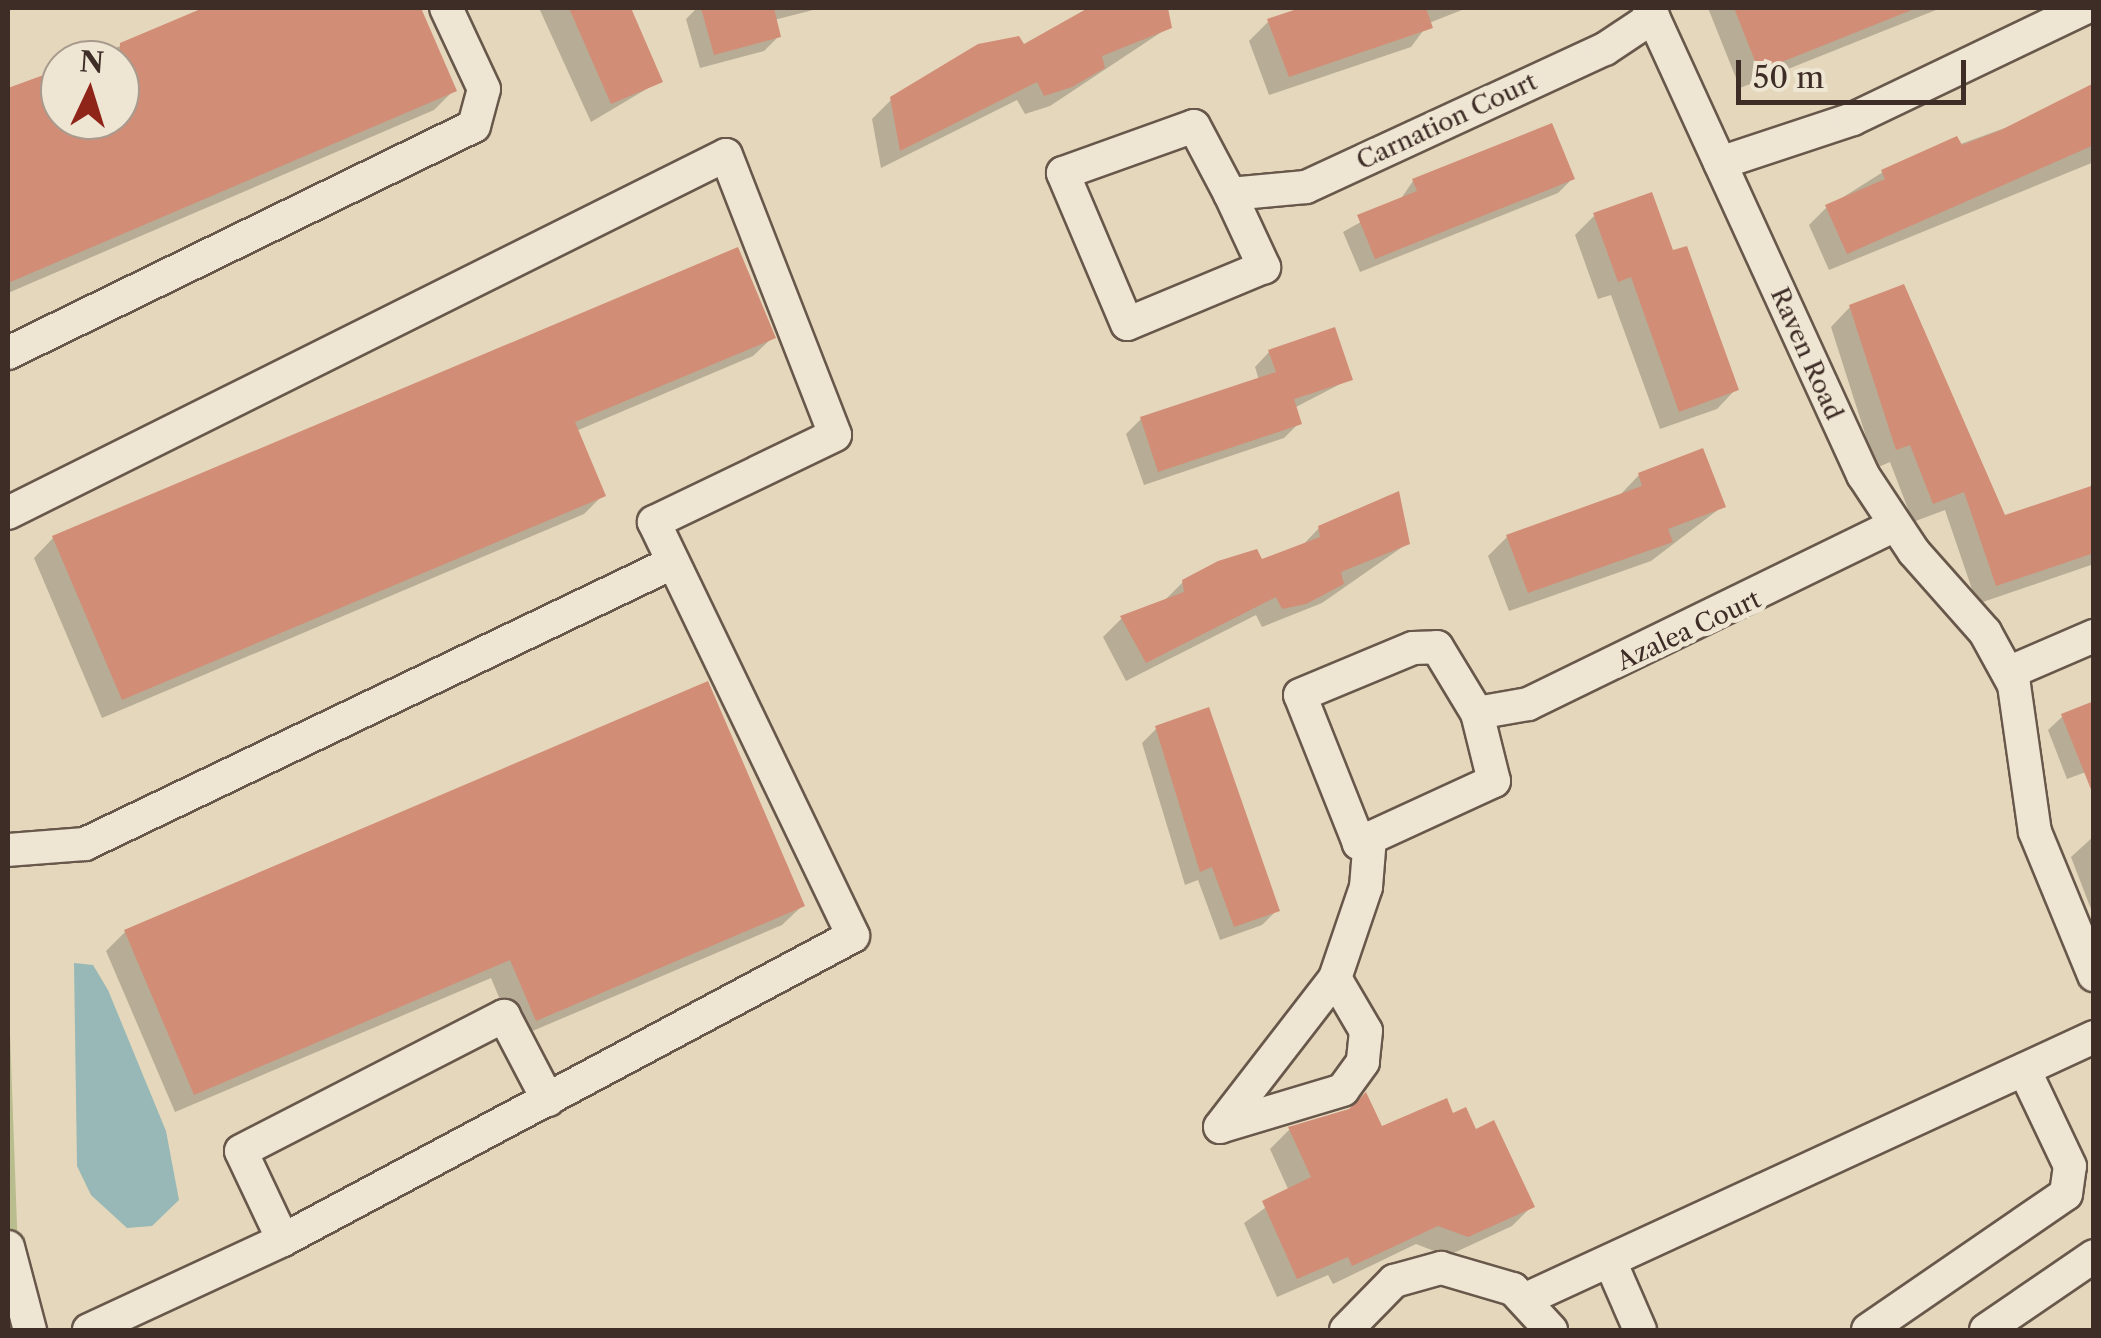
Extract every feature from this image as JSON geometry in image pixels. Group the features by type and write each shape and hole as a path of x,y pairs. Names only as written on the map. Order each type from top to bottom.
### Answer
{"street":[{"path":"8,353 474,126 484,88 446,8"},
{"path":"1720,163 1853,120 2085,8"},
{"name":"Raven Road","path":"1651,12 1836,422 1894,526 1968,610 2008,673"},
{"name":"Carnation Court","path":"1230,194 1306,187 1606,48 1651,12"},
{"path":"1194,126 1230,194 1264,266 1128,324 1063,173 1194,126"},
{"path":"8,513 726,156 835,435 654,522 854,936 283,1240 89,1330"},
{"name":"Azalea Court","path":"1476,713 1555,694 1894,526"},
{"path":"8,850 85,844 672,564"},
{"path":"2094,636 2008,673 2038,843 2094,975"},
{"path":"1437,647 1476,713 1494,781 1359,842 1300,695 1414,648 1437,647"},
{"path":"1336,978 1366,1032 1363,1062 1343,1090 1220,1127 1223,1112 1336,978 1366,887 1370,837"},
{"path":"283,1240 241,1152 504,1016 548,1100"},
{"path":"1526,1300 2094,1037"},
{"path":"1885,1326 2066,1194 2070,1166 2024,1069"},
{"path":"8,1247 30,1330"},
{"path":"1986,1330 2094,1256"},
{"path":"1610,1260 1640,1330"},
{"path":"1346,1330 1378,1292 1426,1269 1472,1272 1526,1300 1552,1330"}],"green space":[{"path":"8,978 19,1280 34,1330 8,1330"}],"water":[{"path":"74,963 93,965 108,990 166,1131 179,1200 152,1226 127,1228 91,1195 77,1166"}],"building":[{"path":"203,8 421,8 457,91 8,283 8,88 40,76 40,140 140,140 140,40 127,40"},
{"path":"569,8 631,8 663,82 611,104"},
{"path":"701,8 774,8 781,37 714,55"},
{"path":"1088,8 1168,8 1172,28 1102,56 1105,68 1072,87 1044,96 1037,82 900,151 890,97 978,44 1019,36 1024,44"},
{"path":"1300,8 1426,8 1433,28 1289,77 1267,19"},
{"path":"1734,8 1914,8 1914,9 1759,71"},
{"path":"2094,83 2094,145 1847,254 1825,205 1885,179 1881,170 1957,136 1962,145 2001,130"},
{"path":"1552,123 1575,179 1375,259 1357,215 1417,191 1412,179"},
{"path":"1652,192 1673,250 1687,246 1739,390 1679,412 1631,277 1618,282 1593,213"},
{"path":"738,247 776,338 575,422 606,496 122,700 52,536"},
{"path":"1904,284 2005,515 2094,485 2094,553 1996,586 1964,492 1933,504 1910,445 1896,450 1849,305"},
{"path":"1335,327 1353,380 1294,399 1302,424 1158,472 1140,417 1276,372 1268,350"},
{"path":"1703,448 1726,507 1668,529 1673,542 1528,593 1506,535 1642,486 1638,473"},
{"path":"1399,491 1410,544 1341,572 1344,584 1306,604 1282,609 1276,597 1146,663 1120,616 1184,592 1182,580 1218,561 1257,549 1262,559 1320,537 1318,526"},
{"path":"708,681 805,906 536,1021 510,960 194,1095 124,930"},
{"path":"2094,701 2094,792 2092,792 2061,714"},
{"path":"1209,707 1280,911 1234,927 1212,867 1200,872 1155,726"},
{"path":"1366,1092 1382,1126 1447,1098 1453,1113 1466,1107 1476,1129 1494,1120 1535,1207 1468,1237 1438,1226 1352,1266 1348,1257 1297,1279 1262,1201 1311,1177 1288,1127 1349,1109"}]}
